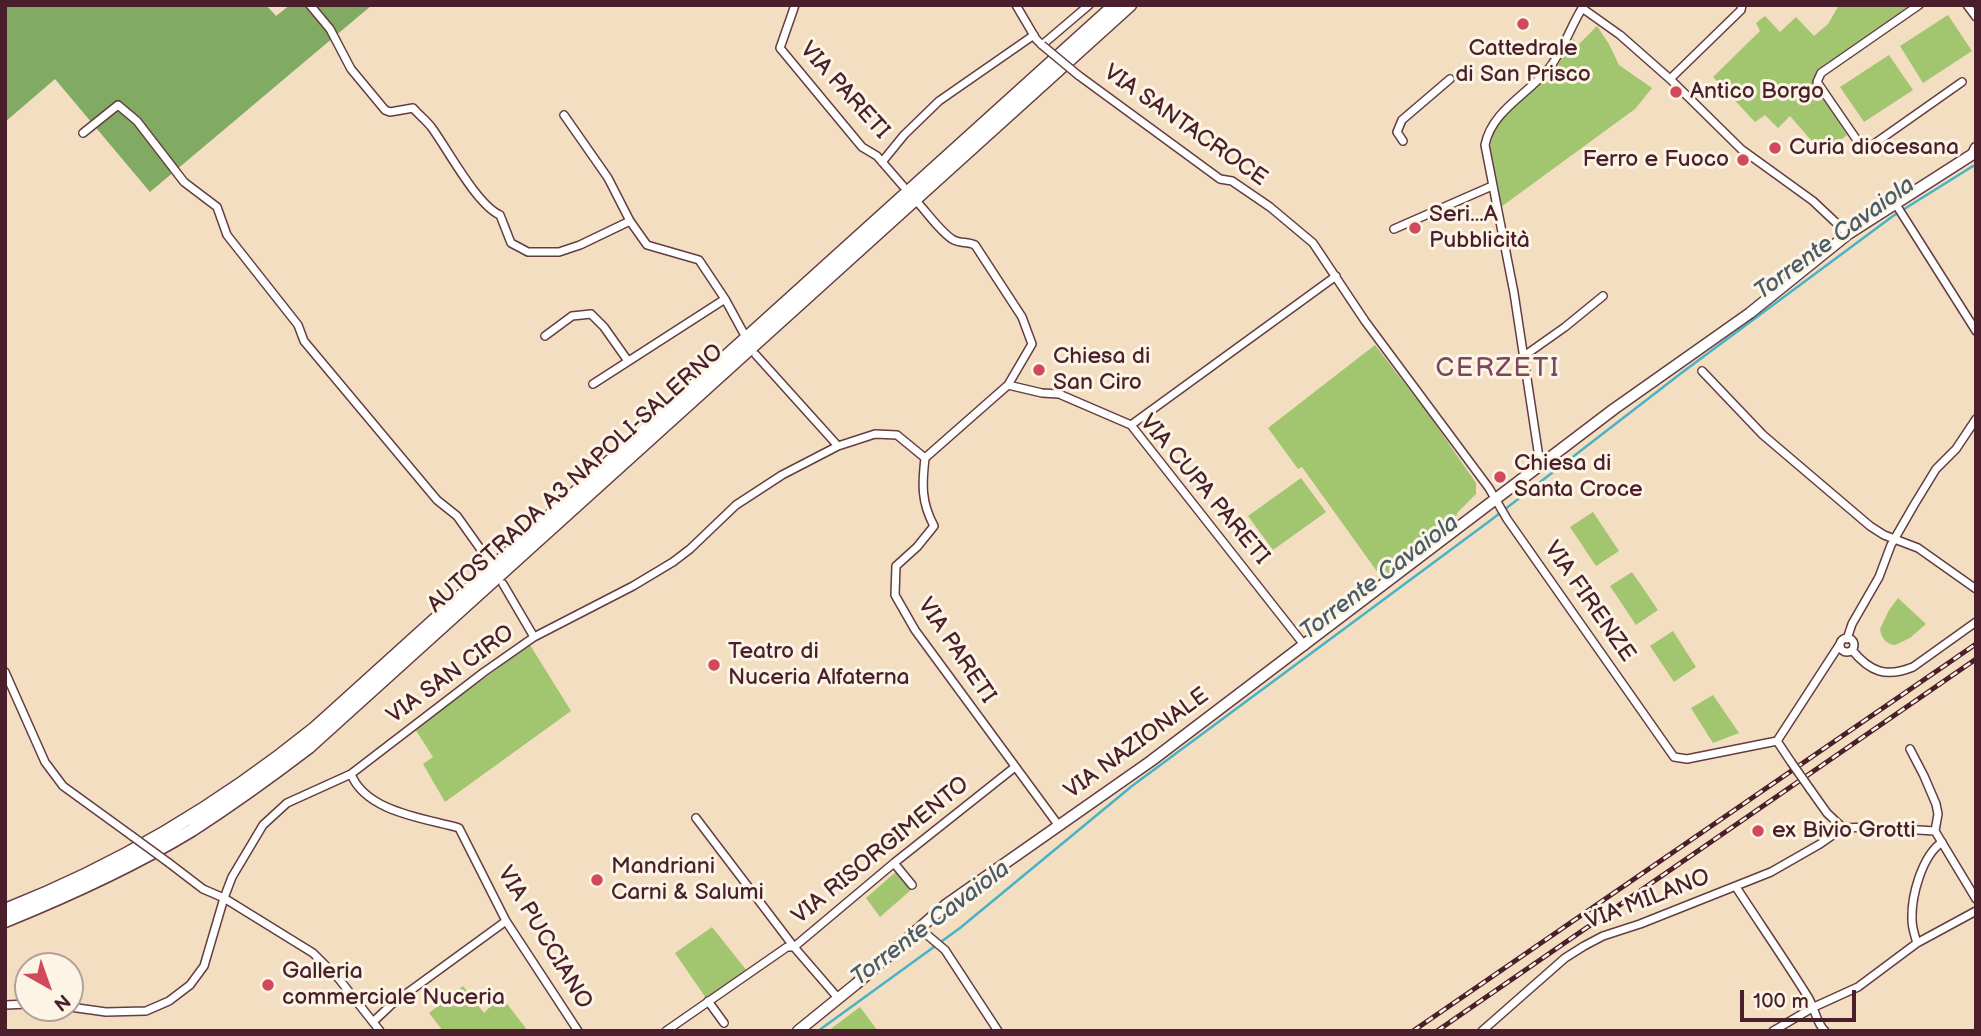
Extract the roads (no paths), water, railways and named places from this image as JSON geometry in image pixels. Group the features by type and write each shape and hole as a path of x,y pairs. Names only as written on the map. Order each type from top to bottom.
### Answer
{"highway":[{"name":"AUTOSTRADA A3 NAPOLI-SALERNO","path":"5,910 117,859 176,828 238,787 306,735 1115,5"},
{"name":"AUTOSTRADA A3 NAPOLI-SALERNO","path":"5,921 80,889 165,845 254,789 309,747 1130,5"}],"main road":[{"name":"VIA NAZIONALE","path":"798,1031 923,932 947,904 1151,761 1499,499 1540,464 1751,313 1848,234 1975,152"}],"street":[{"path":"310,5 330,29 351,69 385,110 390,112 413,108 430,125 476,192 491,211 500,215 511,243 528,252 559,252 580,245 629,221"},
{"name":"VIA PARETI","path":"795,5 780,48 862,147 877,156 903,186"},
{"name":"VIA SANTACROCE","path":"1016,5 1042,45 1078,75 1220,178 1233,181 1270,207 1312,243 1365,321 1499,499"},
{"path":"1042,45 1089,5"},
{"path":"1670,79 1741,10 1742,5"},
{"path":"1919,5 1821,73 1817,82 1861,146 1871,146 1962,82"},
{"path":"1967,5 1976,17"},
{"path":"1540,464 1514,293 1485,145 1489,130 1497,118 1550,66 1583,7 1620,34 1737,145 1813,201 1848,234"},
{"name":"VIA PARETI","path":"882,162 904,135 939,101 1034,35"},
{"path":"1404,141 1397,132 1402,120 1450,79"},
{"path":"83,133 118,105 136,121 184,183 217,207 227,235 298,325 304,341 437,500 457,516 489,561"},
{"path":"564,115 608,178 629,221 647,245 699,260 743,332"},
{"path":"1394,229 1492,186"},
{"path":"919,204 950,238 975,245 1022,317 1032,344 1008,385 925,458"},
{"path":"1896,205 1976,331"},
{"path":"1131,425 1336,276"},
{"path":"1524,356 1603,296"},
{"path":"593,384 725,299"},
{"path":"545,336 572,316 592,314 628,361"},
{"path":"756,355 838,446"},
{"path":"1702,371 1763,435 1870,526 1884,535 1918,548 1976,589"},
{"name":"VIA CUPA PARETI","path":"1008,385 1059,394 1131,425 1305,646"},
{"path":"1935,831 1843,828 1827,813 1777,741 1827,665 1846,646 1852,624 1878,577 1895,538 1929,480 1956,449 1976,419"},
{"name":"VIA SAN CIRO","path":"84,1009 106,1012 146,1011 169,1001 190,985 205,966 232,877 263,825 286,803 351,774 484,672 534,638 673,562 736,505 782,475 838,446 875,434 897,435 925,458"},
{"name":"VIA PARETI","path":"925,458 922,487 927,512 934,526 917,547 896,566 895,595 915,630 1059,826"},
{"name":"VIA FIRENZE","path":"1499,499 1507,519 1674,757 1687,760 1777,741"},
{"path":"503,584 534,638"},
{"path":"1846,646 1862,661 1880,672 1902,671 1913,667 1976,622"},
{"path":"5,672 45,762 63,786 203,889 224,898 313,953 339,979 380,1031"},
{"path":"1910,749 1936,804 1938,814 1935,831 1976,898"},
{"name":"VIA RISORGIMENTO","path":"666,1031 787,947 794,947 1015,767"},
{"name":"VIA PUCCIANO","path":"351,774 356,786 386,808 459,828 506,921 578,1031"},
{"path":"696,818 794,947 838,998"},
{"name":"VIA MILANO","path":"1482,1031 1565,958 1584,946 1603,936 1770,872 1843,828"},
{"path":"1917,943 1912,922 1914,898 1927,858 1942,842"},
{"path":"894,863 912,885"},
{"path":"1736,887 1814,1007 1820,1027 1825,1031"},
{"path":"1773,1031 1814,1007 1858,987 1917,943 1976,911"},
{"path":"374,1021 392,1004 506,921"},
{"path":"923,932 945,950 998,1031"},
{"path":"708,1001 724,1023"}],"waterway":[{"name":"Torrente Cavaiola","path":"818,1031 960,928 1132,786 1491,520 1684,371 1893,216 1973,166"}],"railway":[{"path":"1413,1031 1976,644"},
{"path":"1437,1031 1976,659"}],"place":[{"name":"Cattedrale di San Prisco","path":"1523,24"},
{"name":"Antico Borgo","path":"1676,92"},
{"name":"Curia diocesana","path":"1775,148"},
{"name":"Ferro e Fuoco","path":"1743,160"},
{"name":"Seri...A Pubblicità","path":"1415,228"},
{"name":"Chiesa di San Ciro","path":"1039,370"},
{"name":"Chiesa di Santa Croce","path":"1500,477"},
{"name":"Teatro di Nuceria Alfaterna","path":"714,665"},
{"name":"ex Bivio Grotti","path":"1758,831"},
{"name":"Mandriani Carni & Salumi","path":"597,880"},
{"name":"Galleria commerciale Nuceria","path":"268,985"}],"district":[{"name":"CERZETI","path":"1498,369"}]}
